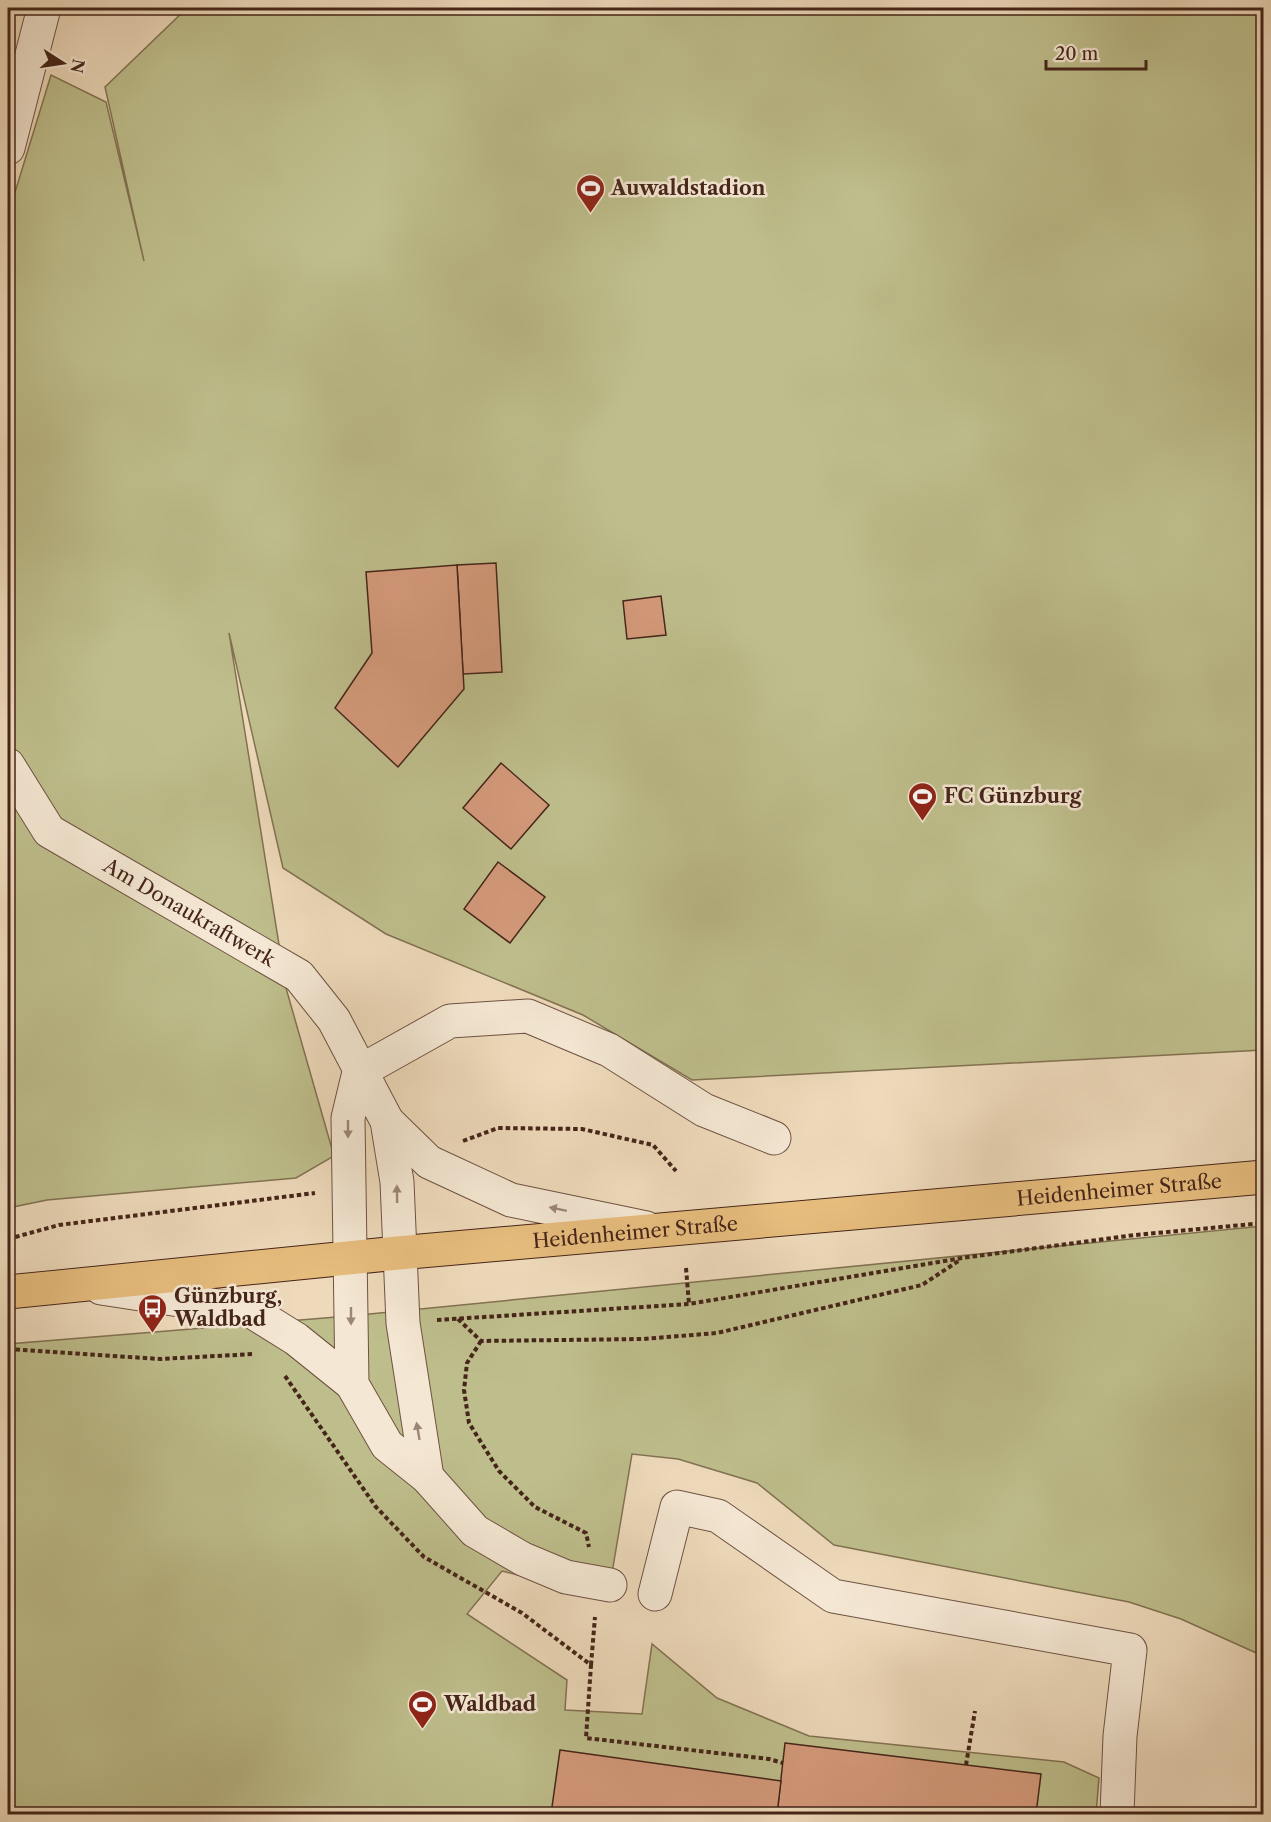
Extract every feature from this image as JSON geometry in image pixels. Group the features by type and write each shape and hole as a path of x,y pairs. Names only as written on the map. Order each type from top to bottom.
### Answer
{"main road":[{"name":"Heidenheimer Straße","path":"8,1292 398,1252 1263,1177"}],"street":[{"path":"8,148 19,51 44,8"},
{"name":"Am Donaukraftwerk","path":"8,765 49,831 299,976 334,1020 359,1072 387,1121 397,1182 398,1252 403,1323 427,1477"},
{"path":"352,1384 348,1118 359,1072 450,1021 528,1016 609,1050 704,1110 774,1138"},
{"path":"387,1121 429,1162 511,1200 657,1230"},
{"path":"78,1285 250,1311 296,1338 352,1384 387,1445 427,1477 475,1531 523,1559 566,1577 604,1584"},
{"path":"655,1594 677,1508 718,1516 833,1596 1130,1650 1120,1736 1118,1815"}],"path":[{"path":"429,1162 458,1143 498,1128 582,1129 653,1145 676,1172"},
{"path":"8,1239 60,1225 348,1189"},
{"path":"962,1258 922,1285 717,1333 643,1339 481,1341 457,1319 689,1304 962,1258 1135,1235 1263,1223"},
{"path":"686,1268 689,1304"},
{"path":"481,1341 467,1363 464,1390 469,1423 499,1471 534,1507 586,1533 604,1584 591,1665 586,1738 769,1759 783,1763"},
{"path":"278,1368 376,1507 424,1557 522,1613 591,1665"},
{"path":"966,1765 975,1712"}],"green space":[{"path":"187,8 1263,8 1263,1050 692,1080 583,1015 386,934 283,868 229,633 286,988 334,1156 296,1178 47,1200 8,1208 8,215 51,75 106,102 144,261 105,87"},
{"path":"1263,1226 1263,1656 1181,1619 1129,1602 834,1545 757,1483 678,1459 632,1454 610,1585 603,1597 502,1571 467,1614 567,1680 565,1710 642,1714 652,1644 717,1698 809,1736 1064,1762 1099,1778 1096,1814 8,1814 8,1344 349,1316"}],"building":[{"path":"496,563 502,672 463,674 457,565"},
{"path":"457,565 464,689 398,767 335,708 372,653 366,572"},
{"path":"661,596 666,635 627,639 623,601"},
{"path":"501,763 549,805 511,849 463,808"},
{"path":"498,862 545,897 510,943 464,909"},
{"path":"785,1743 1041,1774 1036,1814 777,1814"},
{"path":"560,1750 781,1781 777,1814 551,1814"}],"place":[{"name":"Auwaldstadion","path":"590,214"},
{"name":"FC Günzburg","path":"923,822"},
{"name":"Günzburg, Waldbad","path":"153,1334"},
{"name":"Waldbad","path":"423,1730"}]}
